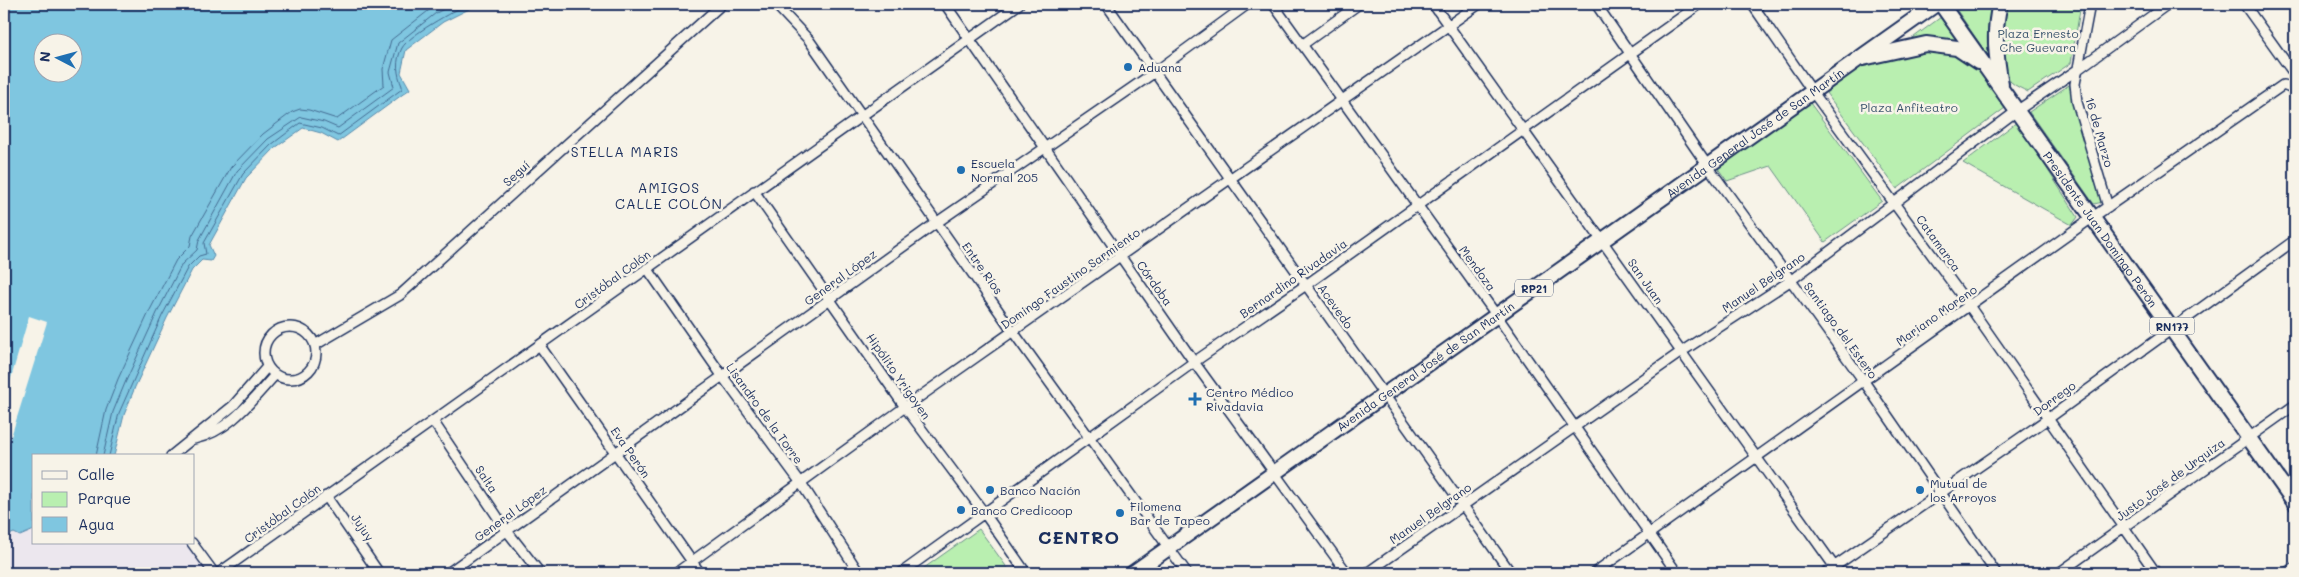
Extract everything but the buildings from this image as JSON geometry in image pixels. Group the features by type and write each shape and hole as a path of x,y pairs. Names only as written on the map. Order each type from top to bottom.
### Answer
{"main road":[{"name":"Avenida General José de San Martín","path":"1133,573 1385,396 1812,91 1853,61 1917,9 1936,4"},
{"name":"Presidente Juan Domingo Perón","path":"1941,4 2173,328 2295,503"},
{"path":"2000,4 1995,30 1997,57 2003,90"},
{"path":"1853,61 1926,44 1957,48 1986,66"}],"street":[{"name":"Seguí","path":"315,344 400,295 722,4"},
{"name":"Entre Ríos","path":"774,4 809,40 1014,333 1187,573"},
{"name":"Córdoba","path":"945,4 1194,362 1347,573"},
{"name":"Cristóbal Colón","path":"219,573 1019,4"},
{"name":"Acevedo","path":"1106,4 1461,506 1511,573"},
{"name":"General López","path":"448,573 936,223 1155,72 1248,4"},
{"name":"Mendoza","path":"1272,4 1417,205 1677,573"},
{"path":"1302,45 1360,4"},
{"name":"San Juan","path":"1433,4 1837,570"},
{"name":"Domingo Faustino Sarmiento","path":"676,573 906,407 1014,333 1478,4"},
{"name":"Santiago del Estero","path":"1596,4 1707,165 1864,380 1996,573"},
{"name":"Bernardino Rivadavia","path":"901,573 1194,362 1525,131 1700,4"},
{"name":"Catamarca","path":"1752,4 1812,91 2049,418 2123,528 2156,573"},
{"name":"16 de Marzo","path":"2090,4 2077,70 2077,102 2108,206"},
{"name":"Manuel Belgrano","path":"1367,573 1681,352 1790,281 2018,110 2168,4"},
{"path":"2244,4 2295,75"},
{"name":"Mariano Moreno","path":"1594,573 1756,456 1970,307 2108,206 2283,85 2295,90"},
{"name":"Hipólito Yrigoyen","path":"754,191 1026,573"},
{"name":"Dorrego","path":"1825,573 1837,570 1941,492 2049,418 2295,240"},
{"name":"Lisandro de la Torre","path":"647,268 801,484 859,573"},
{"path":"296,327 304,330 315,344 315,361 306,374 291,380 275,375 264,359 266,341 278,329 296,327"},
{"name":"Eva Perón","path":"540,346 700,573"},
{"path":"174,454 233,406 268,367"},
{"path":"191,440 209,436 236,418 275,375"},
{"name":"Justo José de Urquiza","path":"2059,573 2295,405"},
{"name":"Salta","path":"433,422 507,530 540,573"},
{"name":"Jujuy","path":"326,496 380,573"},
{"path":"193,544 214,573"},
{"path":"2286,573 2295,566"}],"shaded area":[{"path":"32,531 32,544 186,544 208,573 4,573 4,537 14,533 20,536"}],"green space":[{"path":"1964,4 1996,4 1993,63 1956,9"},
{"name":"Plaza Ernesto Che Guevara","path":"2006,4 2081,4 2071,63 2028,92 2011,82 2003,66 2001,32"},
{"path":"1941,17 1963,49 1906,43"},
{"name":"Plaza Anfiteatro","path":"1957,48 1983,75 2005,108 1897,189 1826,93 1874,56 1898,49"},
{"path":"2069,85 2103,202 2094,204 2029,112"},
{"path":"1810,103 1882,201 1825,242 1771,166 1727,181 1717,167"},
{"path":"2017,122 2078,217 2072,225 1963,163"},
{"path":"979,529 1011,573 917,573"}],"water":[{"path":"4,4 479,4 443,22 406,50 401,73 410,89 338,142 321,133 303,128 275,148 246,178 209,245 214,256 211,261 202,260 192,270 167,318 124,415 114,454 32,454 32,531 20,536 14,533 4,537"}],"pier":[{"path":"29,316 47,322 4,459 4,402"}],"place":[{"name":"Aduana","path":"1128,67"},
{"name":"Escuela Normal 205","path":"961,170"},
{"name":"Centro Médico Rivadavia","path":"1195,399"},
{"name":"Banco Nación","path":"990,490"},
{"name":"Mutual de los Arroyos","path":"1920,490"},
{"name":"Banco Credicoop","path":"961,510"},
{"name":"Filomena Bar de Tapeo","path":"1120,513"}],"district":[{"name":"STELLA MARIS","path":"625,151"},
{"name":"AMIGOS CALLE COLÓN","path":"669,196"},
{"name":"CENTRO","path":"1079,537"}]}
